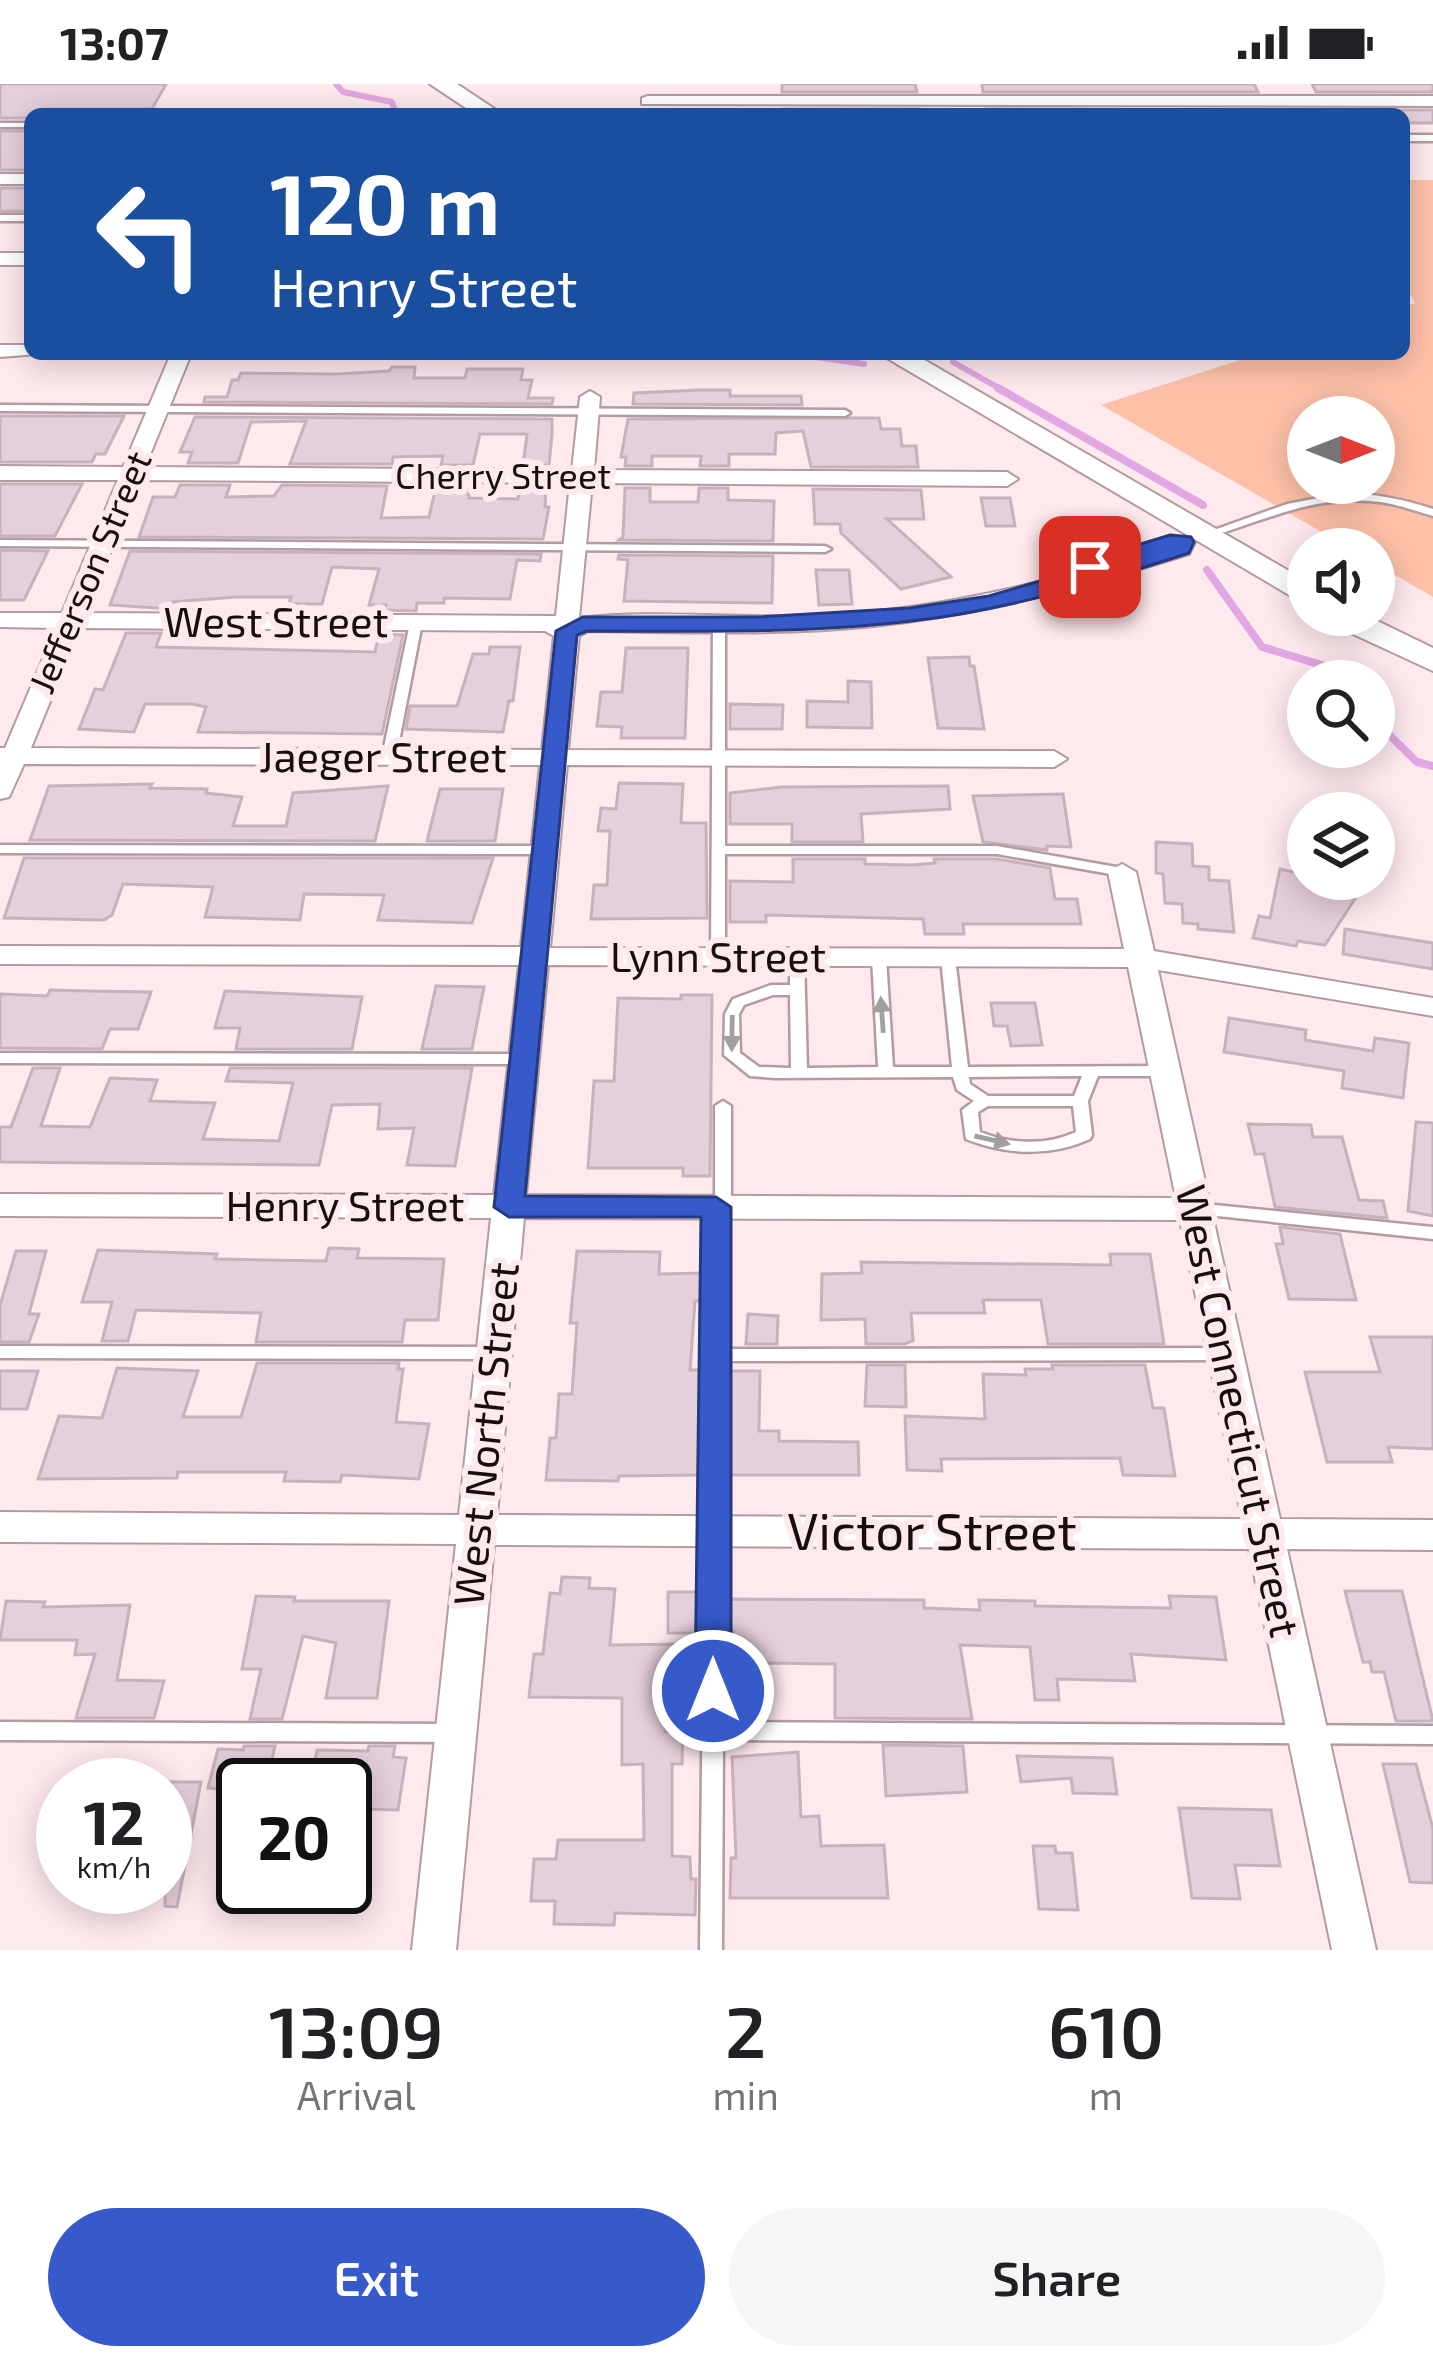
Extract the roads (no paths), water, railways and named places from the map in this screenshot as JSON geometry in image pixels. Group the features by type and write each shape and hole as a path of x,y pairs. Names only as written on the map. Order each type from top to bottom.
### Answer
{"street":[{"path":"441,84 480,108"},
{"path":"659,108 642,96 1433,101"},
{"name":"Jefferson Street","path":"0,791 7,756 70,621 178,360"},
{"path":"904,360 1195,538 1287,585"},
{"name":"West North Street","path":"434,1950 589,404"},
{"name":"Cherry Street","path":"0,472 1007,479"},
{"name":"West Street","path":"0,620 719,625 910,615 992,602 1084,574 1101,574 1181,548 1195,538"},
{"path":"1382,636 1433,661"},
{"name":"Jaeger Street","path":"7,756 1054,759"},
{"name":"West Connecticut Street","path":"1122,872 1354,1950"},
{"name":"Lynn Street","path":"0,955 1141,958 1433,1006"},
{"name":"Henry Street","path":"0,1205 1195,1209"},
{"name":"Victor Street","path":"0,1528 1433,1535"}],"lane":[{"path":"0,408 589,404 845,413"},
{"path":"1195,538 1312,499 1343,494 1387,498 1433,513"},
{"path":"0,543 825,549"},
{"path":"389,757 416,623"},
{"path":"718,957 719,625"},
{"path":"0,849 544,850"},
{"path":"718,850 997,850 1122,872"},
{"path":"797,957 799,1073"},
{"path":"879,958 886,1073"},
{"path":"948,958 962,1086 985,1101"},
{"path":"798,990 771,990 738,1002 732,1013 732,1055 755,1072 1165,1071"},
{"path":"0,1058 524,1059"},
{"path":"1079,1101 985,1101 970,1110 972,1136 990,1144 1069,1144 1084,1135 1079,1101 1092,1072"},
{"path":"711,1950 715,1355 723,1106"},
{"path":"1195,1209 1433,1233"},
{"path":"0,1352 494,1353"},
{"path":"715,1355 1226,1354"},
{"path":"0,1731 456,1733"},
{"path":"712,1731 1433,1735"}],"waterway":[{"path":"336,84 343,92 392,102 394,108"},
{"path":"837,360 864,364"},
{"path":"953,362 1004,391"},
{"path":"998,388 1203,505"},
{"path":"1207,570 1262,647 1305,660"},
{"path":"1395,741 1417,762 1433,766"}]}
